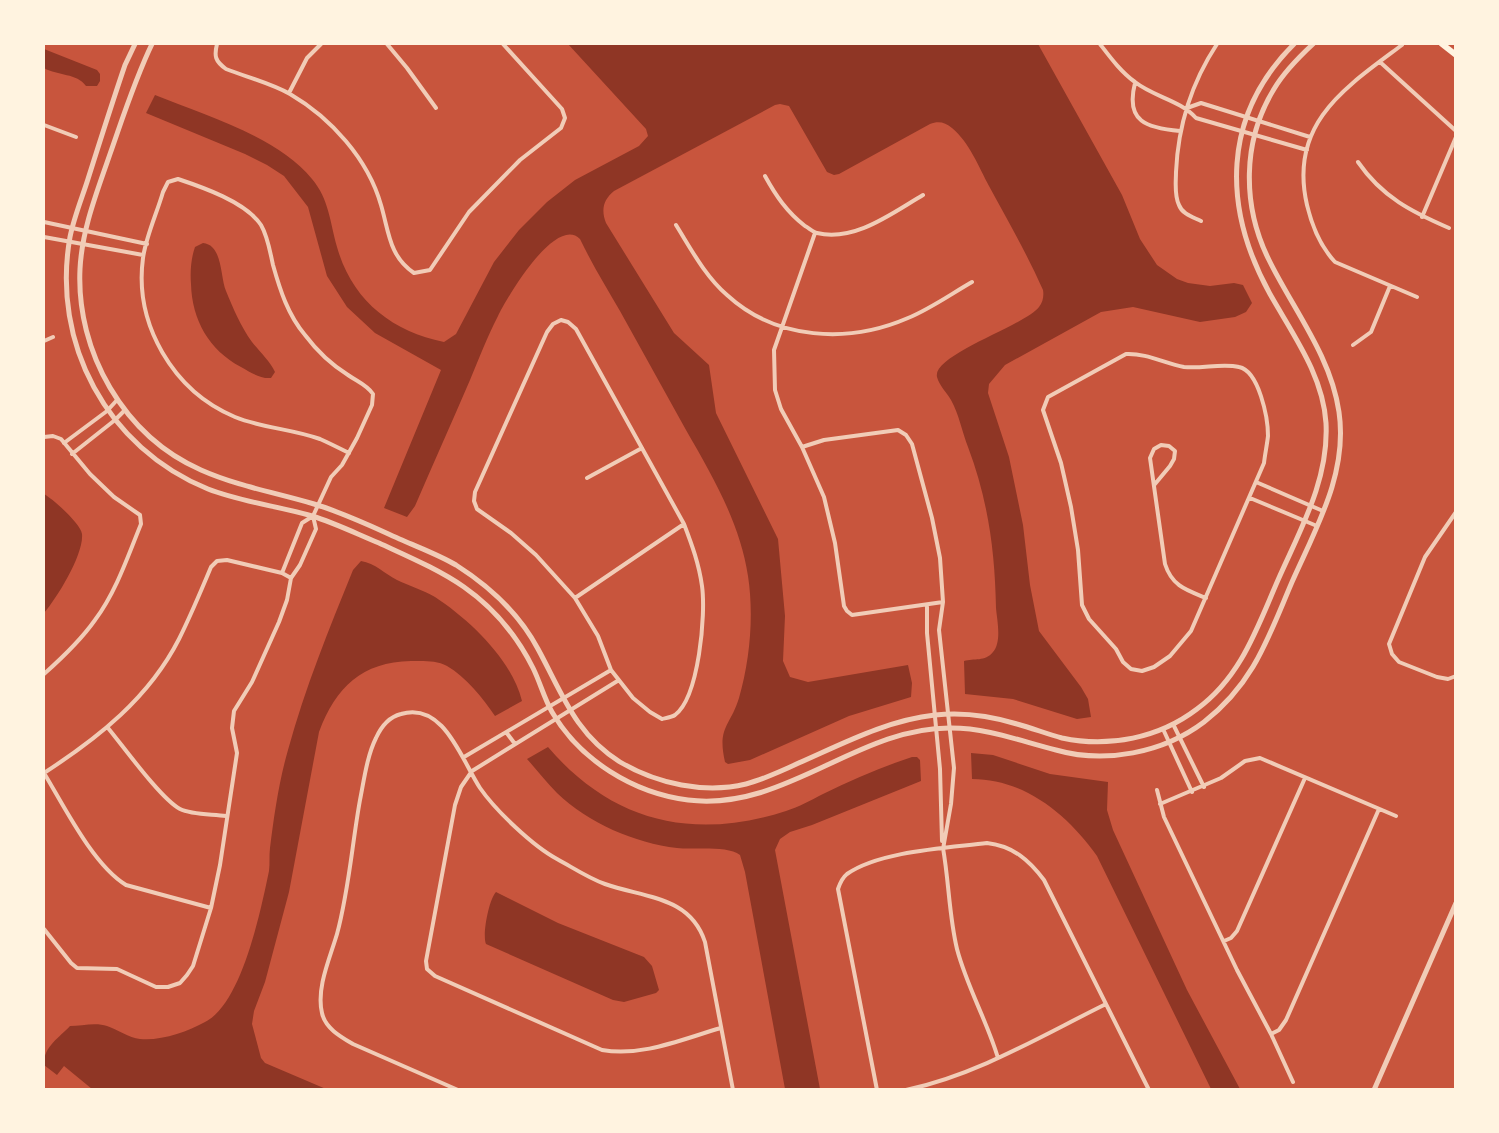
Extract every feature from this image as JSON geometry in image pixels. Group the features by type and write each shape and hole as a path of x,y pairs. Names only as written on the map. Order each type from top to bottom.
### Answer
{"main road":[{"path":"1442,44 1455,55"}],"street":[{"path":"135,44 125,65 72,228 66,285 72,333 87,373 107,411 146,452 179,474 209,489 313,516 402,554 463,586 493,611 517,640 535,671 556,719 586,753 600,765 622,779 659,794 689,800 714,801 758,795 875,745 912,733 936,729 950,728 998,733 1055,750 1092,755 1125,754 1180,737 1225,704 1245,682 1263,652 1323,512 1332,488 1341,438 1339,408 1330,378 1320,353 1260,242 1249,192 1250,163 1258,121 1274,88 1298,58 1313,44"},
{"path":"152,44 139,71 85,231 83,243 80,297 87,332 97,361 124,411 164,448 201,471 231,482 318,505 444,559 484,586 520,621 536,645 569,711 588,736 622,763 642,773 702,788 746,784 775,774 866,733 934,715 999,718 1053,736 1079,741 1107,742 1125,740 1163,729 1190,715 1216,694 1239,665 1304,521 1321,478 1325,452 1324,410 1309,362 1256,266 1239,211 1236,178 1241,131 1245,117 1272,68 1294,44"},
{"path":"217,44 214,55 218,63 226,69 289,93 317,114 345,140 367,172 381,204 390,245 398,258 414,273 430,270 469,212 492,186 520,160 561,128 565,118 562,109 503,44"},
{"path":"289,93 307,58 321,44"},
{"path":"387,44 408,68 436,108"},
{"path":"1100,44 1120,69 1135,83 1187,108 1196,118 1307,150"},
{"path":"1201,221 1183,212 1178,204 1176,189 1180,131 1198,78 1217,44"},
{"path":"1402,45 1355,80 1333,100 1317,122 1307,150 1303,189 1313,225 1327,253 1335,262 1417,297"},
{"path":"1380,62 1455,131"},
{"path":"1135,83 1132,97 1133,108 1138,119 1148,126 1180,131"},
{"path":"1187,108 1201,104 1310,137"},
{"path":"44,126 76,137"},
{"path":"1422,217 1455,137"},
{"path":"1358,162 1367,175 1395,200 1422,217 1449,228"},
{"path":"765,176 776,196 792,215 815,233 852,232 872,225 923,195"},
{"path":"282,573 302,524 313,516 331,477 349,453 372,405 374,394 368,387 328,360 305,336 292,316 280,289 260,225 249,213 229,200 178,179 168,182 143,255 143,297 149,324 161,351 177,375 196,394 216,408 238,418 319,439 349,453"},
{"path":"44,222 147,244"},
{"path":"676,225 710,277 727,296 754,315 782,327 827,335 868,332 909,318 972,282"},
{"path":"815,233 774,350 775,390 781,410 802,447 824,497 835,543 844,606 852,615 943,602"},
{"path":"44,237 143,255"},
{"path":"1353,345 1371,332 1390,286"},
{"path":"561,320 568,322 576,329 642,448 684,524 698,567 702,588 700,650 694,677 684,704 675,716 662,719 633,698 611,670 598,636 575,598 536,555 511,533 477,509 474,501 475,492 547,332 553,324 561,320"},
{"path":"44,341 53,337"},
{"path":"1126,354 1136,354 1184,367 1236,366 1243,368 1258,389 1266,411 1264,463 1256,482 1191,630 1170,656 1154,667 1142,671 1131,669 1089,619 1082,605 1078,550 1071,507 1061,463 1043,410 1044,403 1048,397 1126,354"},
{"path":"64,443 107,411 117,400"},
{"path":"72,453 124,411"},
{"path":"802,447 824,440 898,430 906,435 912,444 940,558 943,602 939,630 954,768 951,804 943,849"},
{"path":"44,437 54,436 61,439 114,497 140,515 141,524 114,589 95,620 64,656 44,674"},
{"path":"1155,484 1174,459 1175,451 1168,446 1161,445 1154,449 1150,458 1165,564 1169,577 1182,588 1206,598"},
{"path":"586,478 642,448"},
{"path":"1256,482 1323,512"},
{"path":"1250,498 1317,526"},
{"path":"1455,512 1425,557 1389,644 1392,654 1399,662 1448,680 1455,676"},
{"path":"44,928 77,968 117,969 156,987 168,987 180,983 193,966 220,865 237,753 232,728 234,711 265,655 287,600 291,578 300,565 316,529 313,516"},
{"path":"575,598 684,524"},
{"path":"210,908 126,885 113,878 74,823 44,773 108,728 141,694 178,640 212,567 217,561 227,560 282,573 291,578"},
{"path":"927,605 927,633 940,769 943,849 957,948 967,983 999,1058"},
{"path":"464,757 611,670"},
{"path":"619,680 472,771 460,787 426,960 427,969 435,976 602,1050 619,1053 639,1052 721,1028"},
{"path":"458,1089 353,1044 329,1027 322,1017 320,1005 322,989 338,931 364,779 375,739 390,719 416,712 429,716 443,726 464,757 480,788 507,819 551,856 601,882 672,903 685,910 695,920 705,942 733,1089"},
{"path":"1173,724 1204,787"},
{"path":"108,728 149,778 178,808 184,811 226,816"},
{"path":"1163,729 1192,792"},
{"path":"506,732 514,744"},
{"path":"1160,804 1204,787 1253,758 1260,758 1396,816"},
{"path":"1224,941 1237,931 1305,778"},
{"path":"1157,790 1164,817 1293,1082"},
{"path":"1271,1034 1279,1030 1286,1020 1379,809"},
{"path":"876,1089 838,889 840,881 848,874 882,858 987,843 1000,844 1030,862 1044,880 1149,1089"},
{"path":"1374,1089 1455,903"},
{"path":"906,1089 962,1074 1106,1004"}],"shaded area":[{"path":"568,44 1038,44 1122,195 1140,239 1157,265 1177,279 1188,283 1210,286 1234,283 1243,285 1252,303 1246,312 1235,317 1200,322 1133,307 1101,312 1005,365 989,384 988,393 1009,457 1023,525 1030,585 1039,631 1081,687 1088,699 1091,717 1077,719 1013,699 965,694 964,661 987,657 996,648 998,631 994,566 989,526 975,467 954,405 937,377 939,368 949,359 1031,314 1039,307 1043,299 1043,290 973,155 964,140 944,123 930,124 834,175 827,172 789,106 775,105 614,191 607,198 603,210 606,223 674,333 709,365 716,413 778,539 785,616 783,661 790,677 808,682 908,665 912,683 911,697 849,716 750,760 728,764 725,762 724,734 739,698 750,637 750,591 739,537 715,483 580,239 570,234 558,238 533,262 503,307 415,506 407,517 384,508 441,370 375,333 347,307 327,276 308,207 284,176 245,154 146,113 155,95 218,119 261,139 298,164 312,179 322,195 344,266 363,297 376,310 407,330 444,342 456,334 494,262 519,230 547,202 575,180 639,146 648,136 646,129"},
{"path":"44,49 97,70 100,74 100,81 97,86 86,86 78,79 44,68"},
{"path":"203,243 214,249 220,262 224,285 231,304 248,336 273,368 275,372 271,378 255,375 230,360 211,343 204,333 192,297 191,275 195,247"},
{"path":"44,494 72,518 82,534 79,553 74,564 56,597 44,613"},
{"path":"361,561 435,597 462,617 499,656 517,686 522,701 495,716 474,688 447,666 429,661 394,662 378,666 353,680 334,702 326,716 319,732 289,892 252,1024 261,1058 265,1063 326,1089 92,1089 64,1066 57,1075 44,1065 44,1059 52,1043 70,1026 98,1024 136,1038 165,1037 205,1022 218,1012 229,996 248,954 261,908 269,871 279,786 295,727 335,614 353,570"},
{"path":"548,747 573,773 599,793 627,808 656,818 687,824 719,824 752,820 786,811 889,765 912,757 920,760 921,781 790,832 780,839 775,850 820,1089 785,1089 740,855 727,850 677,848 645,842 613,830 583,814 557,793 527,759"},
{"path":"971,753 993,755 1050,774 1108,782 1107,810 1113,830 1187,990 1240,1089 1211,1089 1097,856 1085,841 1073,827 1044,802 1010,785 972,779"},
{"path":"496,892 558,923 644,957 652,966 659,990 656,993 624,1002 613,1000 486,944 487,917"}]}
